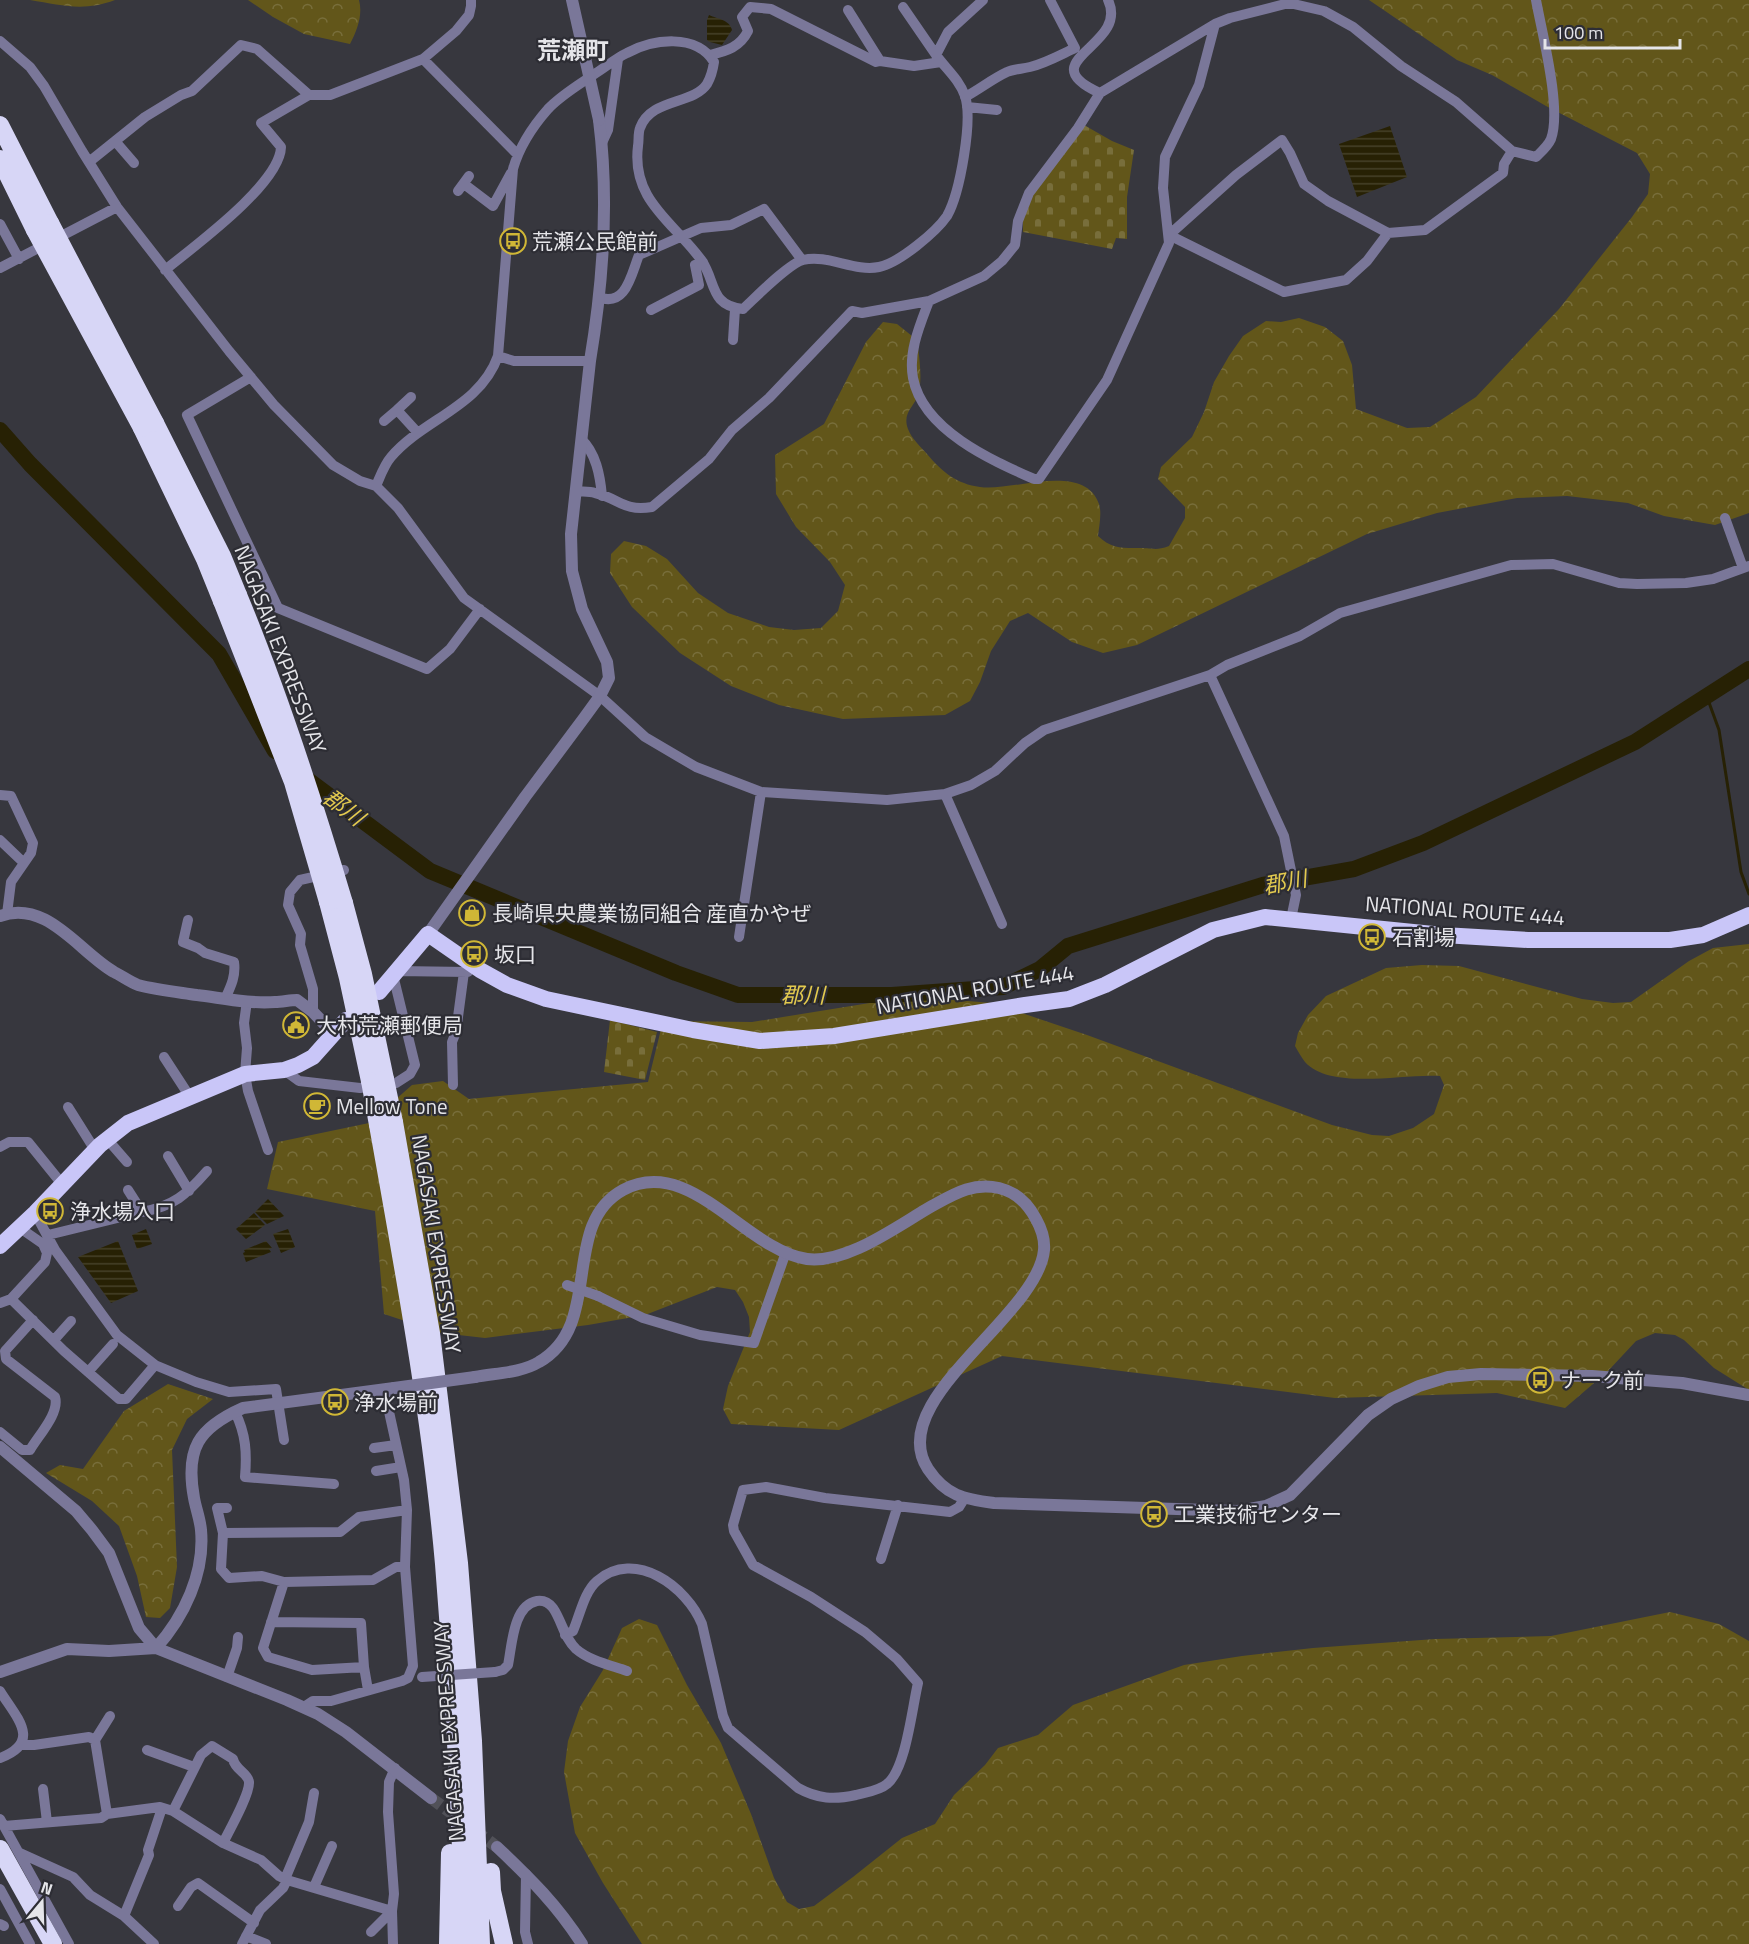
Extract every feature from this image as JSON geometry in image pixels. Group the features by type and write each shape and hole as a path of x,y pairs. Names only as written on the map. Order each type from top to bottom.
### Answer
{"highway":[{"name":"NAGASAKI EXPRESSWAY","path":"0,125 43,226"},
{"name":"NAGASAKI EXPRESSWAY","path":"0,159 43,226 149,425 204,559 230,598 292,782 336,902 348,978 377,1080 431,1333 459,1563 465,1635 473,1741 481,1944"},
{"name":"NATIONAL ROUTE 444","path":"428,934 507,986 546,999 693,1030 760,1041 823,1036 1069,999 1105,985 1213,930 1265,917 1443,935 1496,938 1670,940 1703,935 1749,915"},
{"path":"379,992 428,934"},
{"path":"0,1246 101,1145 128,1123 245,1074 284,1070 298,1065 313,1057 346,1020"},
{"name":"NAGASAKI EXPRESSWAY","path":"386,1123 431,1450 443,1563 454,1726 464,1944"},
{"path":"465,1635 478,1696 492,1891 504,1944"},
{"path":"448,1944 454,1726"},
{"path":"0,1849 53,1944"},
{"path":"0,1862 44,1944"}],"street":[{"path":"165,270 236,213 258,190 281,153 281,147 261,123 309,95 330,95 423,59 456,31 468,15 471,0"},
{"path":"428,934 600,696 609,678 607,662 582,609 572,571 571,534 598,297 603,226 602,143 599,120 572,0"},
{"path":"939,58 948,32 982,0"},
{"path":"966,102 994,78 1010,71 1029,68 1075,48 1050,0"},
{"path":"1100,93 1083,85 1077,80 1074,72 1079,56 1107,29 1112,17 1108,0"},
{"path":"575,491 596,493 628,508 652,507 709,459 732,430 769,398 852,311 862,314 929,301 984,276 1002,261 1015,245 1018,220 1029,193 1078,128 1100,93 1215,24 1230,18 1289,3 1324,11 1353,27 1401,66 1456,102 1512,151 1536,158 1550,141 1555,119 1548,60 1536,0"},
{"path":"710,56 725,52 742,42 747,31 742,17 751,3 771,9 876,62 914,66 939,58"},
{"path":"376,486 391,458 418,433 465,400 484,383 493,369 498,356 513,169 517,154 549,108 579,84 626,53 666,40 698,46 706,50 714,62 707,83 700,91 659,107 647,117 640,128 637,152 638,168 646,195 667,224 681,236 703,262 716,296 724,304 735,309 743,309 789,269 802,261 820,260 863,268 881,267 894,261 935,231 948,214 954,198 966,144 966,102 957,78 939,58 903,7"},
{"path":"848,10 880,61"},
{"path":"929,301 913,350 913,377 921,400 934,418 978,453 1034,479 1040,479 1107,380 1169,243 1163,188 1165,157 1199,85 1215,24"},
{"path":"0,40 15,52 37,76 117,207 250,377 287,419 333,465 355,478 376,486 398,508 464,598 600,696 645,737 696,767 761,792 886,800 945,794 995,771 1024,743 1044,730 1210,675 1227,665 1300,636 1340,613 1511,565 1553,564 1619,583 1686,583 1713,579 1746,567 1725,518"},
{"path":"89,162 145,117 181,95 192,91 241,45 257,49 309,95"},
{"path":"423,59 517,154"},
{"path":"602,143 608,129 618,59"},
{"path":"966,102 997,110"},
{"path":"1168,235 1236,175 1282,140 1304,184 1328,201 1388,233 1425,230 1503,173 1504,164 1512,151"},
{"path":"115,141 134,163"},
{"path":"464,184 493,206 513,169"},
{"path":"0,268 117,207"},
{"path":"598,297 606,300 624,292 639,255 701,228 731,225 764,209 802,261"},
{"path":"0,224 19,259"},
{"path":"1168,235 1284,292 1346,280 1367,261 1388,233"},
{"path":"651,309 699,285 695,265 703,262"},
{"path":"733,340 735,309"},
{"path":"498,356 514,361 590,361"},
{"path":"250,377 187,416 278,608 427,669 450,649 480,609"},
{"path":"384,421 411,397"},
{"path":"397,410 418,433"},
{"path":"581,439 591,448 601,481 602,496"},
{"path":"329,474 335,474 351,482 355,478"},
{"path":"1210,675 1284,836 1296,895 1291,919"},
{"path":"739,937 761,792"},
{"path":"945,794 1002,924"},
{"path":"0,795 11,796 33,843 31,853 11,882 4,915 24,913 43,918 61,929 110,970 135,984 225,999 297,1000 313,1012 333,1033"},
{"path":"0,840 24,863"},
{"path":"313,1012 313,989 300,945 301,934 288,905 290,892 300,880 344,870"},
{"path":"189,920 183,942 205,953 234,962 235,971 225,999"},
{"path":"453,1085 452,1042 456,1032 464,972"},
{"path":"284,1070 298,1081 360,1088 396,1083 410,1074 415,1065 395,973 485,972"},
{"path":"247,1001 244,1023 247,1048 245,1074 248,1091 268,1150"},
{"path":"164,1057 190,1096"},
{"path":"68,1107 101,1145 127,1162"},
{"path":"0,1147 9,1142 28,1142 62,1184"},
{"path":"168,1156 189,1191"},
{"path":"48,1235 164,1208 189,1191 207,1171"},
{"path":"0,1672 48,1653 67,1649 109,1652 156,1648 171,1632 188,1602 200,1561 201,1531 190,1470 194,1448 206,1429 223,1417 243,1408 475,1377 521,1369 538,1363 555,1350 567,1335 576,1313 592,1224 605,1205 622,1191 642,1184 664,1183 684,1188 721,1210 760,1238 786,1252 804,1258 825,1260 852,1252 962,1189 982,1186 1002,1188 1021,1198 1032,1211 1042,1229 1044,1251 1039,1268 1028,1287 931,1405 922,1426 921,1445 926,1466 938,1482 964,1499 994,1503 1238,1511 1266,1506 1290,1495 1368,1415 1391,1399 1419,1386 1448,1377 1481,1374 1592,1376 1682,1383 1749,1395"},
{"path":"128,1190 142,1212"},
{"path":"35,1213 55,1250 117,1335 155,1365 196,1382 229,1392 276,1389 284,1440"},
{"path":"0,1303 11,1299 45,1262 47,1252 43,1244 20,1228"},
{"path":"567,1285 598,1296 643,1318 700,1335 754,1343 786,1252"},
{"path":"11,1299 119,1399 126,1399 155,1365"},
{"path":"0,1432 22,1450 30,1450 53,1414 55,1397 6,1359 5,1351 33,1320"},
{"path":"54,1340 71,1321"},
{"path":"88,1372 113,1344"},
{"path":"389,1388 407,1510 405,1567 413,1666 417,1675"},
{"path":"235,1412 242,1426 247,1454 245,1477 334,1484"},
{"path":"374,1448 396,1445"},
{"path":"0,1447 76,1511 92,1530 109,1554 139,1628 156,1648 304,1707 346,1732 431,1798"},
{"path":"376,1471 401,1467"},
{"path":"566,1635 573,1631 588,1592 605,1575 615,1570 628,1569 654,1573 691,1601 697,1612 728,1728 798,1788 811,1795 841,1798 879,1789 888,1784 901,1765 918,1683 897,1659 865,1632 811,1596 753,1565 732,1525 743,1490 766,1487 825,1498 950,1512 959,1507 964,1499"},
{"path":"881,1559 898,1505"},
{"path":"227,1508 217,1508 223,1533 221,1569 229,1578 262,1576 284,1582 373,1580 396,1567 405,1567"},
{"path":"223,1533 340,1532 359,1517 407,1510"},
{"path":"284,1582 263,1648 268,1657 312,1670 364,1667"},
{"path":"304,1707 313,1701 331,1701 417,1675 503,1670 508,1665 520,1614 526,1606 541,1601 549,1604 554,1610 574,1647 586,1656 627,1671"},
{"path":"271,1622 361,1623 368,1690"},
{"path":"227,1677 237,1648 238,1636"},
{"path":"0,1691 23,1728 24,1736 21,1745 14,1752 0,1758"},
{"path":"107,1814 95,1740 110,1716"},
{"path":"21,1745 89,1737 95,1740"},
{"path":"124,1916 149,1855 148,1850 168,1809 201,1755 212,1746 233,1759 234,1765 247,1777 249,1783 244,1800 223,1844"},
{"path":"147,1750 194,1767"},
{"path":"393,1944 394,1894 388,1812 389,1782 395,1768"},
{"path":"43,1789 47,1822"},
{"path":"266,1944 244,1940 260,1910 283,1888 309,1822 314,1793"},
{"path":"69,1944 2,1822 47,1822 101,1818 107,1814 168,1809 223,1844 261,1860 279,1876 392,1911"},
{"path":"314,1887 332,1846"},
{"path":"497,1847 539,1886 582,1944"},
{"path":"19,1853 73,1877 90,1895 124,1916 154,1944"},
{"path":"526,1874 525,1932 528,1944"},
{"path":"178,1906 191,1887 198,1883 254,1923"},
{"path":"0,1889 30,1944"},
{"path":"371,1932 392,1911"}],"green space":[{"path":"30,0 115,0 82,7"},
{"path":"248,0 359,0 360,17 350,44 304,34"},
{"path":"1369,0 1749,0 1749,513 1715,525 1664,516 1628,503 1567,496 1517,498 1437,513 1367,534 1137,645 1103,653 1072,642 1028,613 1010,621 991,651 980,682 970,701 945,715 843,719 779,705 731,686 680,653 632,607 610,573 611,554 624,541 646,546 667,559 698,593 728,613 769,627 794,630 821,628 838,611 845,585 830,562 796,527 776,494 775,455 824,424 866,342 883,322 897,324 917,340 920,382 916,399 906,419 909,432 938,466 957,480 980,487 1046,481 1079,484 1091,491 1099,504 1098,536 1113,546 1122,548 1158,549 1169,546 1185,518 1185,507 1158,479 1161,467 1192,437 1204,412 1214,382 1243,336 1266,321 1281,322 1299,318 1325,327 1343,341 1352,365 1356,409 1407,428 1430,427 1476,397 1559,309 1632,217 1648,194 1650,174 1637,153 1492,75 1457,60"},
{"path":"1084,125 1134,150 1127,197 1127,239 1116,238 1112,249 1023,232 1023,215 1032,194"},
{"path":"1749,944 1749,1390 1714,1368 1684,1340 1675,1335 1655,1333 1636,1341 1608,1371 1565,1408 1497,1393 1335,1398 1002,1356 839,1430 731,1424 723,1409 728,1386 750,1332 749,1317 735,1290 717,1287 645,1315 588,1325 485,1338 441,1333 384,1314 375,1211 267,1189 278,1142 369,1123 412,1085 443,1081 469,1099 648,1082 663,1021 752,1022 882,1001 943,999 992,1003 1087,1035 1332,1125 1372,1135 1389,1136 1413,1128 1434,1114 1444,1085 1440,1076 1369,1079 1332,1076 1317,1071 1305,1062 1295,1046 1298,1033 1308,1015 1326,996 1386,968 1422,965 1459,966 1582,999 1613,1003 1631,1002 1689,961 1713,948"},
{"path":"610,1020 657,1032 645,1080 604,1072"},
{"path":"168,1384 213,1399 187,1419 172,1450 177,1567 170,1608 160,1618 146,1617 137,1576 119,1526 92,1501 46,1473 60,1465 83,1469 124,1411"},
{"path":"1670,1612 1719,1624 1749,1641 1749,1944 642,1944 603,1883 575,1833 564,1772 568,1741 580,1707 603,1670 622,1628 639,1619 657,1625 687,1685 721,1743 751,1814 774,1878 787,1902 799,1909 814,1906 902,1838 935,1824 954,1795 985,1765 998,1748 1038,1735 1073,1705 1184,1665 1313,1648 1435,1639 1551,1636"}],"shaded area":[{"path":"709,15 723,20 731,27 732,30 722,45 707,40"},
{"path":"1390,126 1407,177 1357,197 1339,144"},
{"path":"268,1199 284,1216 267,1224 255,1212"},
{"path":"254,1213 265,1225 246,1239 236,1229"},
{"path":"146,1229 152,1244 137,1249 132,1235"},
{"path":"288,1229 295,1247 281,1253 273,1234"},
{"path":"118,1241 138,1291 111,1303 78,1257"},
{"path":"266,1241 272,1248 269,1249 271,1252 246,1262 244,1250"}],"waterway":[{"name":"郡川","path":"0,430 30,464 219,654 275,751"},
{"name":"郡川","path":"300,774 430,871 676,973 738,995 892,995 1003,987 1040,969 1068,946 1263,885 1354,869 1423,843 1635,742 1749,669"},
{"path":"1707,697 1719,730 1741,872 1749,894"}],"tunnel":[{"path":"431,1798 497,1847"}],"place":[{"name":"荒瀬公民館前","path":"513,241"},
{"name":"長崎県央農業協同組合 産直かやぜ","path":"472,913"},
{"name":"石割場","path":"1372,937"},
{"name":"坂口","path":"474,954"},
{"name":"大村荒瀬郵便局","path":"296,1025"},
{"name":"Mellow Tone","path":"317,1106"},
{"name":"浄水場入口","path":"50,1211"},
{"name":"ナーク前","path":"1540,1380"},
{"name":"浄水場前","path":"335,1402"},
{"name":"工業技術センター","path":"1154,1514"}],"district":[{"name":"荒瀬町","path":"573,50"}]}
